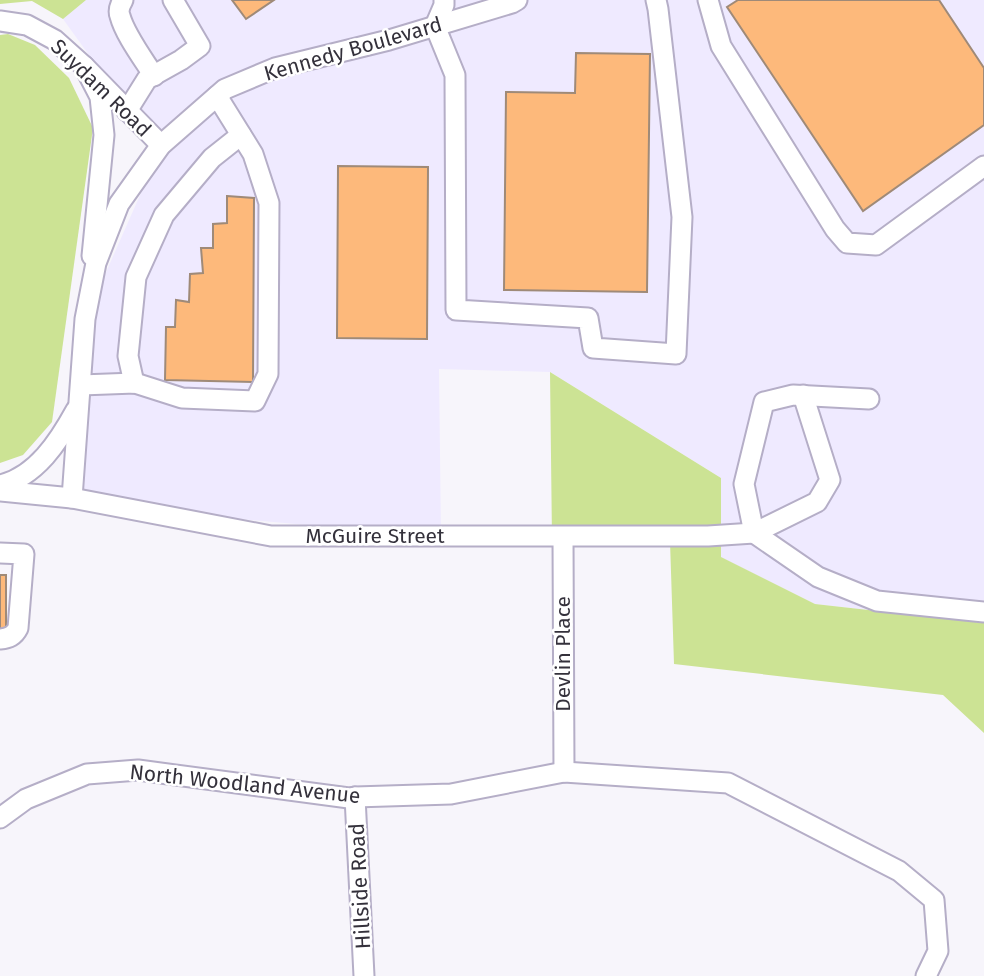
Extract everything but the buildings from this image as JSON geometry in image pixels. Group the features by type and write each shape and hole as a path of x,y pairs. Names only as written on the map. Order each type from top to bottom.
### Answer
{"street":[{"path":"123,0 119,15 154,76"},
{"path":"127,111 147,79 200,46 173,0"},
{"path":"444,0 435,26 455,75 456,310 588,318 593,348 676,354 682,216 656,0"},
{"name":"Kennedy Boulevard","path":"72,498 85,319 96,263 119,204 161,145 225,89 275,68 389,40 517,0"},
{"path":"708,0 721,46 835,229 847,243 876,245 984,166"},
{"name":"Suydam Road","path":"0,21 27,25 55,40 161,145"},
{"path":"84,66 100,97 104,135 85,319"},
{"path":"0,485 13,482 34,468 62,436 80,394 134,383 182,398 254,401 268,374 268,203 253,154 217,96"},
{"path":"134,383 128,356 136,277 164,215 212,158 241,135"},
{"path":"869,399 793,395 764,402 744,484 754,533 818,577 877,601 984,612"},
{"path":"754,533 817,502 830,480 803,395"},
{"name":"McGuire Street","path":"0,491 72,498 271,536 563,537 754,533"},
{"name":"Devlin Place","path":"563,537 564,772"},
{"path":"0,554 24,554 19,628 15,634 0,639"},
{"name":"North Woodland Avenue","path":"0,818 26,799 87,774 138,770 349,798 451,794 564,772 728,783 899,871 934,900 939,951 926,976"},
{"name":"Hillside Road","path":"355,797 364,976"}],"shaded area":[{"path":"86,0 984,0 984,623 815,604 720,557 721,478 550,372 439,369 441,537 83,505 92,304 159,152 63,19"}],"green space":[{"path":"0,0 86,0 63,19 32,1 0,4"},
{"path":"8,34 35,45 69,78 93,128 52,422 23,455 0,463 0,35"},
{"path":"550,372 721,478 721,557 815,604 984,623 984,733 943,695 674,664 670,541 552,540"}]}
